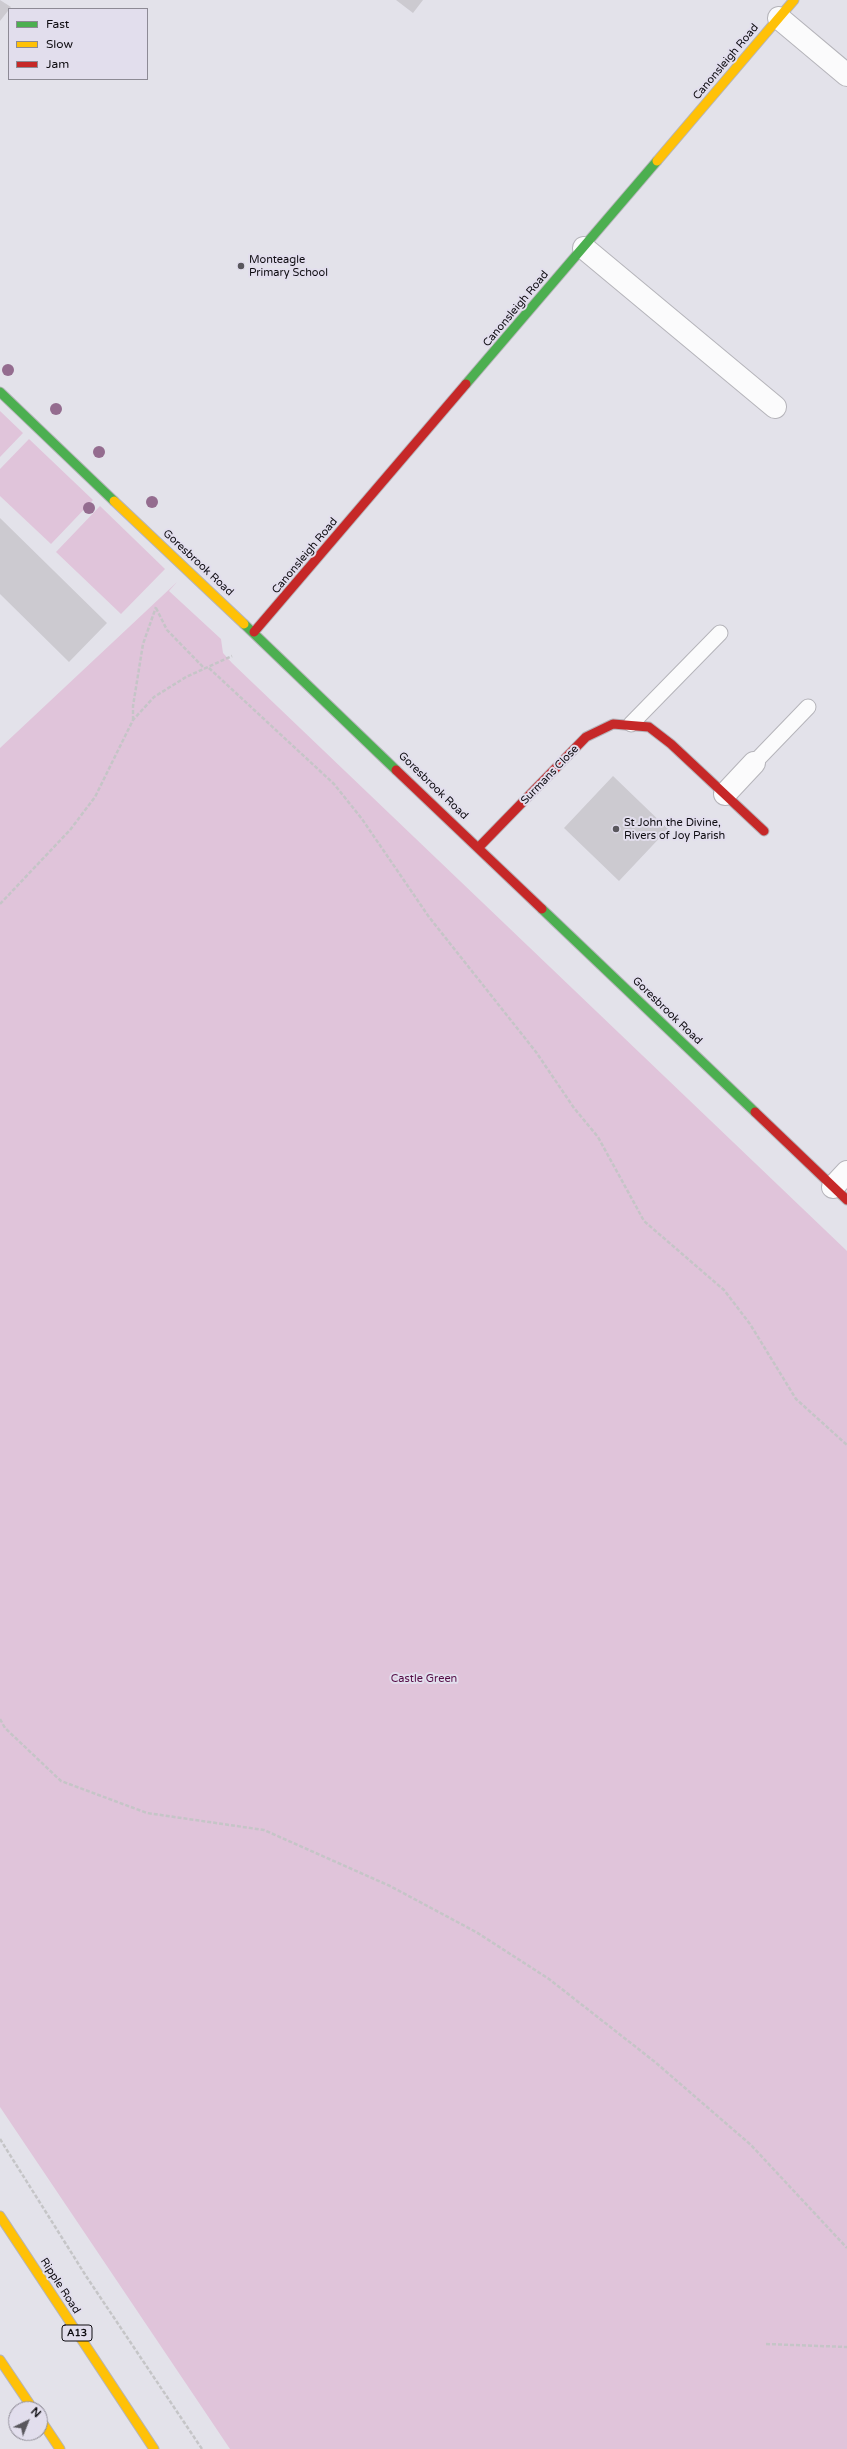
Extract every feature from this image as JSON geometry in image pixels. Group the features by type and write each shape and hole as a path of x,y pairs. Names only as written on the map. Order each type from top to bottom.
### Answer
{"main road":[{"name":"Canonsleigh Road","path":"256,634 794,0"},
{"name":"Goresbrook Road","path":"0,392 479,847 842,1186"},
{"name":"Surmans Close","path":"479,847 586,737 613,724 631,724 649,728 725,794 764,831"},
{"name":"Ripple Road","path":"0,2216 154,2449"},
{"path":"0,2360 28,2401"},
{"path":"48,2431 60,2449"}],"street":[{"path":"779,18 847,75"},
{"path":"584,248 775,406"},
{"path":"725,794 754,763"}],"lane":[{"path":"631,724 720,633"},
{"path":"754,763 808,707"}],"path":[{"path":"133,720 133,706 143,644 156,607 167,630 205,669"},
{"path":"0,904 70,830 94,797 133,720 154,697 186,677 209,668 242,651 256,634"},
{"path":"209,668 334,784 362,819 429,917 536,1052 574,1108 598,1137 644,1221 724,1290 750,1324 796,1399 847,1445"},
{"path":"0,1718 6,1728 61,1781 147,1813 264,1830 390,1886 476,1932 549,1979 655,2062 751,2145 847,2248"},
{"path":"0,2139 86,2276 202,2449"},
{"path":"766,2344 847,2346"}],"green space":[{"path":"0,411 23,433 0,457"},
{"path":"29,439 93,500 51,544 0,496 0,469"},
{"path":"100,506 165,569 121,614 56,552"},
{"name":"Castle Green","path":"177,582 169,591 221,639 223,653 232,663 847,1251 847,2449 230,2449 0,2107 0,748"}],"building":[{"path":"0,0 11,7 8,8 8,11 0,21"},
{"path":"396,0 423,0 413,13"},
{"path":"0,518 107,623 69,662 0,594"},
{"name":"St John the Divine, Rivers of Joy Parish","path":"613,776 668,829 619,881 564,828"}],"traffic: fast":[{"path":"466,384 657,161"},
{"path":"0,392 114,501"},
{"path":"244,624 396,770"},
{"path":"542,909 755,1112"}],"traffic: slow":[{"path":"657,161 794,0"},
{"path":"114,501 244,624"},
{"path":"0,2216 154,2449"},
{"path":"0,2360 28,2401"},
{"path":"48,2431 60,2449"}],"traffic: jam":[{"path":"254,632 466,384"},
{"path":"479,847 586,737 613,724 649,727 671,744 764,831"},
{"path":"396,770 542,909"},
{"path":"755,1112 847,1200"}],"place":[{"name":"Monteagle Primary School","path":"241,266"},
{"name":"St John the Divine, Rivers of Joy Parish","path":"616,829"}]}
